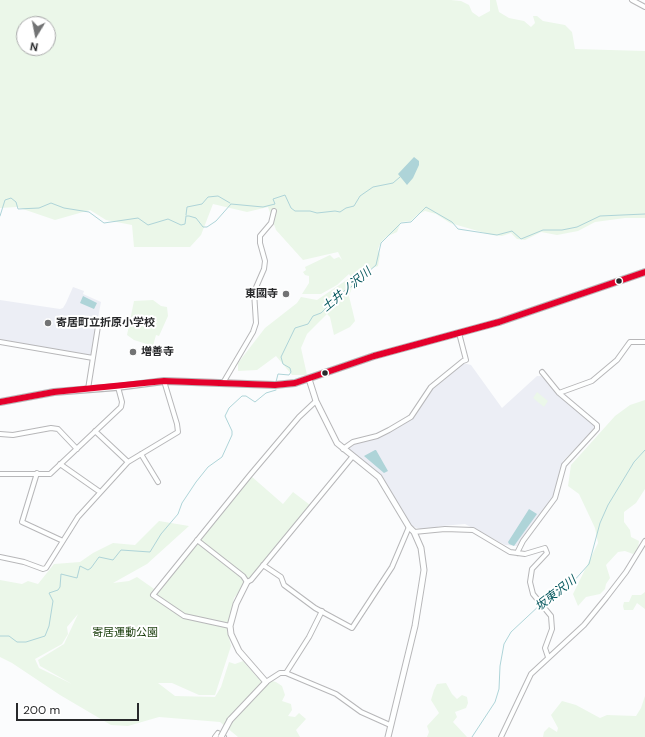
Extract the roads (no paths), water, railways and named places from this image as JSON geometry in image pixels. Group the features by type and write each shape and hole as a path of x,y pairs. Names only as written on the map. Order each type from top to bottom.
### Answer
{"main road":[{"path":"0,402 54,392 118,387 164,381 285,385 309,379 374,356 499,322 645,272"}],"street":[{"path":"632,0 645,7"},
{"path":"223,383 253,332 256,323 254,292 264,269 265,261 260,243 260,236 271,223 274,211"},
{"path":"88,389 99,320"},
{"path":"343,449 353,442 377,436 411,417 431,387 462,361 466,360 459,333"},
{"path":"0,342 93,358"},
{"path":"559,394 592,381 616,360 630,342 645,342"},
{"path":"516,553 523,541 555,498 564,465 597,429 597,425 559,394 542,372"},
{"path":"309,379 316,401 332,435 343,449 379,477 409,527 414,532 421,548 424,570 415,626 388,737"},
{"path":"0,557 24,562 42,569 46,568 78,517 128,462 178,430 164,381"},
{"path":"0,474 50,474 121,407 122,402 118,387"},
{"path":"230,626 184,616 153,595 196,540 299,417 316,401"},
{"path":"0,434 13,435 51,428 58,429 77,449"},
{"path":"95,431 128,462"},
{"path":"141,454 158,482"},
{"path":"266,682 234,644 230,626 238,599 247,582 257,575 353,456"},
{"path":"60,464 100,492"},
{"path":"37,473 22,522 63,541"},
{"path":"263,566 281,577 284,585 322,611 352,628 392,567 409,527"},
{"path":"414,532 445,529 472,530 510,552 525,554 540,548 545,548 547,553 532,569 530,582 533,594 551,616 552,629 545,648 548,657"},
{"path":"196,540 243,576 247,582"},
{"path":"501,737 531,674 584,625 626,572 644,544"},
{"path":"286,673 309,637 322,611"},
{"path":"221,737 230,720 266,682 280,674 286,673 336,694 360,712 390,725"},
{"path":"215,737 218,733 224,737"}],"water":[{"path":"414,157 419,161 419,165 413,178 407,185 398,174"},
{"path":"83,296 97,303 94,309 80,303"},
{"path":"375,450 388,471 384,473 364,456"},
{"path":"529,509 537,514 514,546 509,544 508,542"}],"waterway":[{"path":"0,216 5,200 11,198 16,202 18,209 39,208 51,203 64,208 89,212 104,223 138,218 148,225 168,219 181,225 185,224 186,216 189,216 196,218 203,227 207,227 216,221 231,204 263,207 275,204 273,199 285,195 291,208 295,211 310,211 317,213 335,211 340,212 346,208 354,206 360,196 373,187 393,183 400,177"},
{"path":"186,215 187,207 202,204 208,197 218,196 230,203"},
{"name":"土井ノ沢川","path":"276,382 278,374 289,375 291,372 290,368 283,364 281,357 295,328 308,324 313,316 321,313 344,291 351,287 376,265 381,243 401,223 411,222 426,207 452,222 458,229 497,235 512,231 521,239 543,230 562,230 577,227 600,216 645,214"},
{"name":"土井ノ沢川","path":"0,636 9,636 17,642 26,642 45,636 49,626 53,601 49,593 58,590 60,587 61,574 77,578 80,566 88,570 99,557 113,560 121,550 150,552 161,534 178,514 182,503 196,482 208,467 222,457 232,435 232,431 225,416 229,408 242,396 246,396 255,402 266,393 276,390"},
{"name":"坂東沢川","path":"543,602 572,583 589,564 600,523 608,505 634,462 645,450"},
{"name":"坂東沢川","path":"472,737 495,702 499,689 500,666 504,644 511,632 541,604"}],"place":[{"name":"東國寺","path":"286,294"},
{"name":"寄居町立折原小学校","path":"48,323"},
{"name":"増善寺","path":"133,352"}],"park label":[{"name":"寄居運動公園","path":"125,633"}]}
